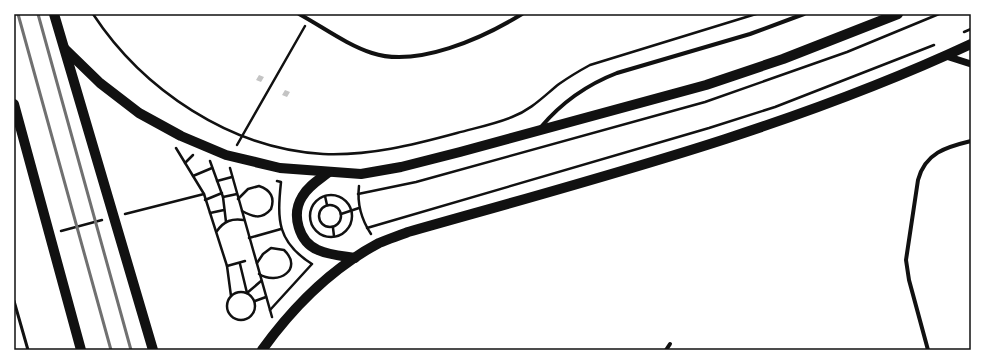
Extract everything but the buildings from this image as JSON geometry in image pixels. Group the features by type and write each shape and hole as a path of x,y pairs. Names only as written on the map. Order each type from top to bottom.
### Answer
{"main road":[{"path":"54,14 153,350"},
{"path":"65,49 100,83 138,112 181,136 228,155 280,168 361,174 402,167 706,85 783,60 898,14"},
{"path":"262,350 276,331 305,299 326,280 355,258 380,243 408,232 746,134 847,97 946,56 971,44"},
{"path":"14,104 81,350"},
{"path":"329,172 311,186 301,197 297,212 298,227 306,241 318,250 355,258"}],"street":[{"path":"299,14 371,53 398,58 425,54 456,45 493,30 522,14"},
{"path":"536,132 563,104 579,91 597,81 617,73 750,34 804,14"},
{"path":"946,56 971,64"},
{"path":"928,350 909,280 906,260 918,180 920,171 932,156 948,147 971,141"},
{"path":"666,350 670,344"}],"lane":[{"path":"14,301 28,350"}],"path":[{"path":"93,14 124,55 157,84 199,114 242,136 285,149 324,154 375,151 413,145 512,117 538,103 568,78 590,65 756,14"},
{"path":"276,331 230,170 228,155 242,136 309,19"},
{"path":"958,34 971,29"},
{"path":"368,228 716,126 775,107 939,43"},
{"path":"181,147 174,144 206,200 226,266 231,296 227,306 228,312 231,317 241,321 247,320 255,312 255,301 247,293 240,264"},
{"path":"188,150 200,156"},
{"path":"185,163 194,154"},
{"path":"205,158 216,164"},
{"path":"210,161 222,193 226,222"},
{"path":"223,167 237,172"},
{"path":"193,176 212,168"},
{"path":"361,174 358,194 359,208 368,228 380,243"},
{"path":"217,181 232,177"},
{"path":"270,310 312,264 291,248 280,229 278,206 281,182 274,180"},
{"path":"238,199 248,189 260,186 270,192 272,198 271,210 262,217 256,217 242,211"},
{"path":"206,200 222,193"},
{"path":"223,197 237,194"},
{"path":"325,196 327,205"},
{"path":"325,196 338,196 344,200 351,211 352,216 348,227 340,235 322,235 317,231 310,220 312,208 315,202 325,196"},
{"path":"327,205 336,206 341,214 340,222 333,228 324,226 319,219 320,210 327,205"},
{"path":"341,214 359,208"},
{"path":"210,213 224,210"},
{"path":"216,231 226,222 238,219 244,220"},
{"path":"333,228 334,236"},
{"path":"249,238 280,229"},
{"path":"256,263 263,254 271,248 284,250 291,260 291,268 284,276 273,279 259,274"},
{"path":"226,266 240,264 245,261"},
{"path":"231,296 241,292 247,293 262,281"},
{"path":"255,301 266,297"}],"railway":[{"path":"18,14 111,350"},
{"path":"38,14 131,350"}]}
